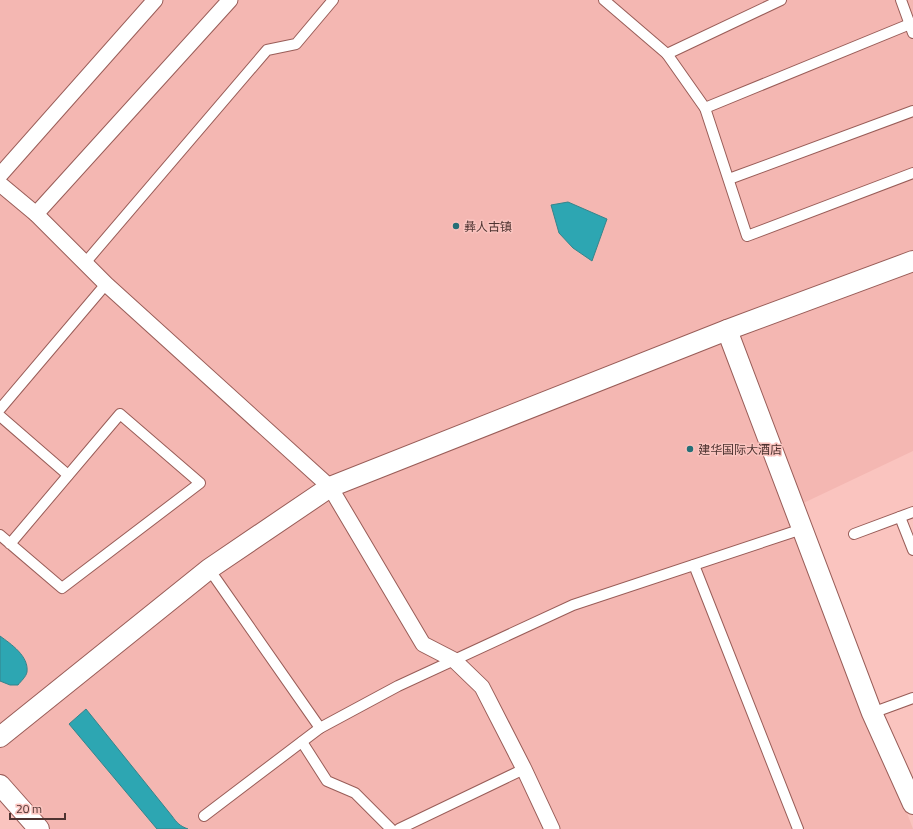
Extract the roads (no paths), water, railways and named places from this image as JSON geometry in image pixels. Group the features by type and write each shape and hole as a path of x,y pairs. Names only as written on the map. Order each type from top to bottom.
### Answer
{"street":[{"path":"0,175 155,0"},
{"path":"36,214 230,0"},
{"path":"0,184 36,214 106,284 330,487 423,644 454,660 482,687 524,769 552,829"},
{"path":"0,737 209,569 330,487 727,330 913,261"},
{"path":"727,330 872,714 913,804"},
{"path":"0,785 39,829"}],"lane":[{"path":"85,263 267,50 296,44 333,0"},
{"path":"604,0 667,54 706,108 747,236 913,173"},
{"path":"667,54 781,0"},
{"path":"706,108 911,29 901,0"},
{"path":"729,179 913,111"},
{"path":"0,409 106,284"},
{"path":"0,535 10,544 62,588 200,483 120,414 10,544"},
{"path":"0,416 68,475"},
{"path":"854,534 913,512"},
{"path":"900,517 913,550"},
{"path":"204,816 320,728 398,686 573,604 802,529"},
{"path":"694,565 798,829"},
{"path":"209,569 320,728"},
{"path":"872,714 913,698"},
{"path":"302,742 327,781 355,793 391,829"},
{"path":"399,829 524,769"}],"water":[{"path":"568,202 607,219 592,261 573,248 559,233 551,205"},
{"path":"0,636 18,651 27,666 25,677 18,685 10,685 0,681"},
{"path":"86,709 175,821 188,829 157,829 69,724"}],"place":[{"name":"彝人古镇","path":"456,226"},
{"name":"建华国际大酒店","path":"690,449"}]}
